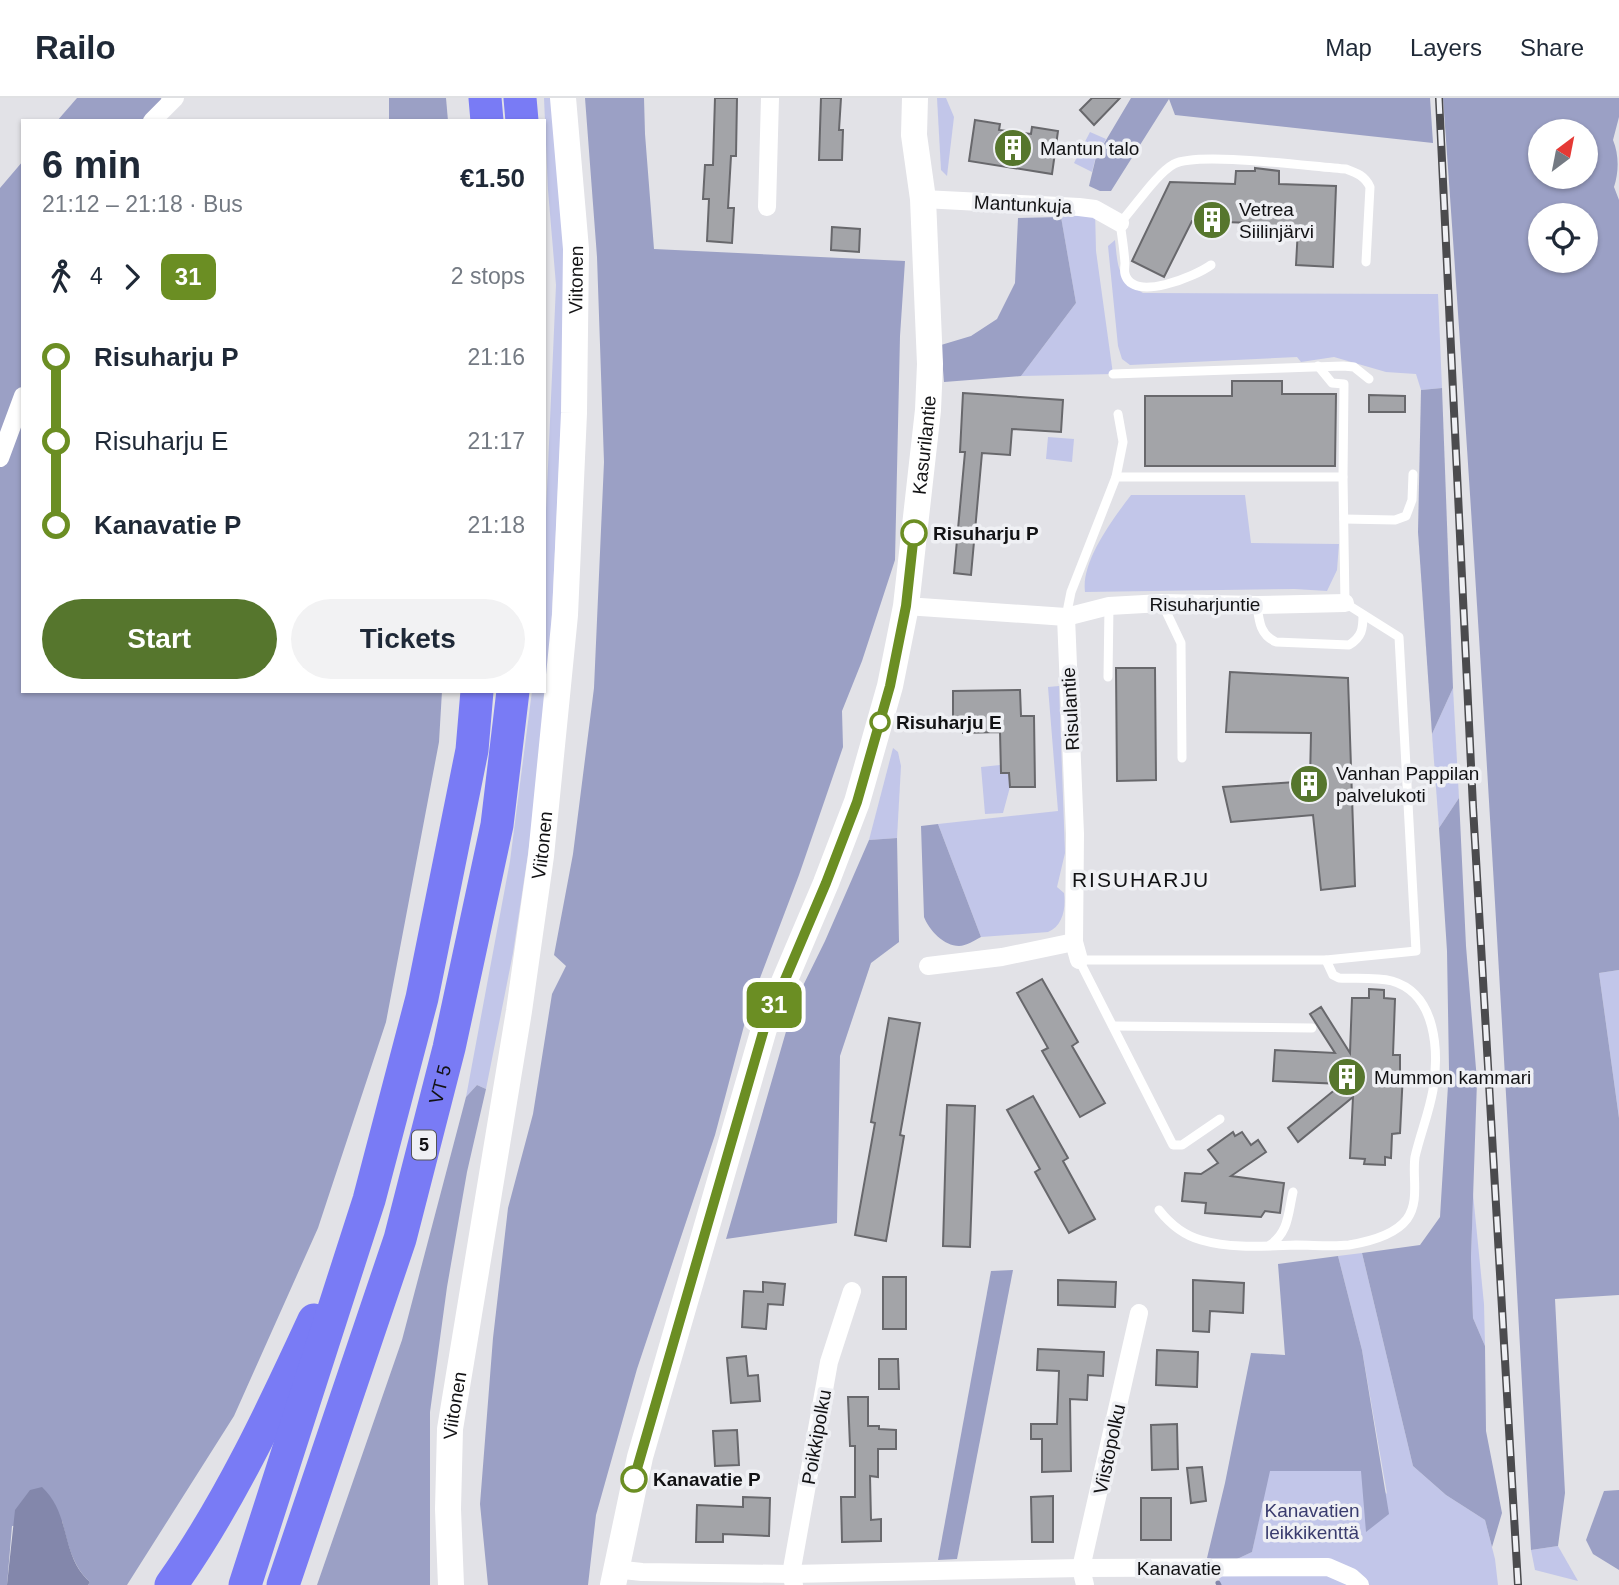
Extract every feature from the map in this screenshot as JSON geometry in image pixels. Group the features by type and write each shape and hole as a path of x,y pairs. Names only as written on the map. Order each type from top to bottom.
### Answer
{"highway":[{"path":"485,98 487,119"},
{"path":"520,98 522,119"},
{"name":"VT 5","path":"246,1585 369,1200 422,998 472,750 477,693"},
{"name":"VT 5","path":"283,1585 400,1239 449,1048 497,825 513,693"},
{"path":"172,1583 200,1540 265,1424 369,1200"}],"street":[{"path":"158,110 175,98"},
{"name":"Viitonen","path":"450,1585 450,1429 519,1011 553,750 565,615 574,413 576,249 563,98"},
{"path":"767,207 770,98"},
{"name":"Kasurilantie","path":"613,1577 639,1457 764,1029 857,802 890,686 906,606 928,410 930,364 923,198 914,135 915,98"},
{"name":"Mantunkuja","path":"923,198 955,207 1095,209 1120,223"},
{"path":"0,458 21,401"},
{"name":"Risuharjuntie","path":"1066,617 1109,606 1163,603 1345,603"},
{"path":"906,606 1066,617"},
{"name":"Risulantie","path":"1066,617 1075,834 1074,942 1079,960"},
{"path":"928,965 1002,957 1074,942"},
{"name":"Poikkipolku","path":"793,1579 829,1362 852,1291"},
{"name":"Viistopolku","path":"1083,1577 1139,1313"},
{"name":"Kanavatie","path":"613,1577 642,1572 793,1579 1083,1577 1328,1567 1351,1577 1360,1585"}],"lane":[{"path":"1211,265 1198,274 1164,285 1146,287 1130,281 1125,274 1120,223 1165,170 1177,162 1195,159 1346,170 1364,177 1370,187 1366,262"},
{"path":"1113,374 1318,366 1354,367 1369,379"},
{"path":"1220,1119 1182,1145 1173,1145 1079,960 1326,960 1416,951 1399,638 1345,603 1344,384 1332,383 1318,366"},
{"path":"1066,617 1071,592 1116,477 1123,442 1118,414"},
{"path":"1344,519 1395,520 1406,516 1412,500 1413,474"},
{"path":"1116,477 1343,477"},
{"path":"1163,603 1181,643 1182,758"},
{"path":"1257,605 1261,628 1276,642 1349,645 1358,640 1363,631 1363,615"},
{"path":"1108,677 1109,606"},
{"path":"1159,1210 1169,1223 1200,1240 1245,1247 1348,1245 1371,1240 1391,1231 1406,1219 1415,1198 1415,1159 1433,1090 1435,1054 1433,1032 1427,1012 1420,1000 1402,985 1390,981 1339,978 1333,975 1326,960"},
{"path":"1113,1026 1312,1028"},
{"path":"1269,1246 1280,1238 1284,1231 1293,1192"}],"green space":[{"path":"544,98 553,98 564,240 564,364 546,735 513,953 486,1089 477,1085 466,1097 510,861 532,693 546,693 546,512 556,285"},
{"path":"937,98 946,98 954,117 947,176 941,170"},
{"path":"1090,132 1106,139 1096,156 1092,172 1074,163"},
{"path":"1059,206 1095,209 1096,251 1113,374 1021,376 1076,303"},
{"path":"1115,240 1120,271 1134,288 1143,293 1438,294 1442,388 1421,390 1416,374 1386,372 1334,357 1301,362 1297,357 1130,365 1122,359 1118,346 1108,246"},
{"path":"1048,437 1074,439 1072,462 1046,459"},
{"path":"1131,495 1245,495 1251,543 1339,544 1337,570 1327,591 1295,589 1085,592 1085,580 1093,554 1107,528"},
{"path":"1059,686 1065,853 1057,887 1064,893 1062,916 1057,925 1048,932 981,937 938,824 1058,811 1048,687"},
{"path":"1453,688 1459,798 1439,828 1432,734"},
{"path":"893,748 898,752 901,766 897,838 869,840"},
{"path":"1000,765 1001,773 1009,773 1010,787 1003,813 985,814 981,767"},
{"path":"1619,970 1619,1118 1599,973"},
{"path":"1473,1194 1484,1304 1485,1346 1473,1318"},
{"name":"Kanavatien leikkikenttä","path":"1362,1253 1413,1466 1446,1495 1485,1520 1495,1559 1498,1585 1219,1585 1220,1567 1252,1552 1269,1471 1362,1471 1387,1494 1362,1350 1338,1256"},
{"path":"1558,1546 1578,1581 1535,1570 1531,1550"}],"shaded area":[{"path":"77,98 161,98 157,119 59,119"},
{"path":"389,98 446,98 448,119 389,119"},
{"path":"585,98 644,98 654,249 905,261 900,336 895,560 862,661 842,711 843,747 799,875 749,1007 715,1135 637,1369 596,1515 588,1585 488,1585 480,1504 493,1338 508,1208 533,1114 552,994 566,966 554,955 573,854 594,688 604,462 597,257"},
{"path":"1131,98 1430,98 1433,143 1175,115 1169,99 1111,191 1100,191 1089,186 1096,157"},
{"path":"1443,98 1619,98 1619,117 1613,140 1618,163 1614,187 1619,200 1619,970 1599,973 1619,1118 1619,1295 1555,1299 1565,1493 1558,1546 1531,1550 1490,824"},
{"path":"21,163 21,693 442,693 439,742 386,1022 318,1228 234,1416 127,1585 88,1585 90,1582 79,1569 72,1554 62,1521 12,1526 7,1585 0,1585 0,188"},
{"path":"1061,217 1076,303 1021,376 944,382 941,345 971,336 997,319 1015,283 1018,218"},
{"path":"1442,388 1453,688 1432,734 1418,532 1421,390"},
{"path":"1459,798 1466,946 1477,1081 1471,1257 1473,1318 1485,1346 1486,1431 1502,1513 1492,1547 1485,1520 1446,1495 1413,1466 1362,1253 1420,1245 1440,1217 1449,1069 1447,951 1439,828"},
{"path":"938,824 981,937 962,946 943,940 933,932 924,917 921,826"},
{"path":"897,838 899,942 871,963 840,1056 837,1223 726,1239 794,1004 869,840"},
{"path":"477,1085 486,1089 467,1172 447,1287 430,1412 430,1585 317,1585 402,1340 466,1097"},
{"path":"1338,1256 1362,1350 1389,1514 1366,1532 1361,1471 1270,1471 1252,1552 1220,1567 1207,1558 1251,1353 1285,1355 1278,1264"},
{"path":"1013,1270 957,1559 938,1560 991,1271"},
{"path":"42,1487 58,1510 74,1560 90,1582 88,1585 7,1585 15,1510 30,1490"},
{"path":"1619,1490 1619,1570 1593,1554 1586,1540 1604,1491"}],"building":[{"path":"715,98 737,98 736,156 731,156 728,208 734,208 732,243 707,241 709,199 703,199 705,165 713,165"},
{"path":"821,98 841,98 839,130 843,130 842,160 819,160"},
{"path":"1092,98 1120,98 1094,125 1080,110"},
{"name":"Mantun talo","path":"975,120 1000,124 999,130 1031,134 1032,127 1058,131 1052,174 969,161"},
{"name":"Vetrea Siilinjärvi","path":"1255,168 1279,171 1279,184 1336,186 1333,267 1296,265 1298,228 1192,221 1164,277 1132,261 1170,182 1235,184 1236,171 1255,171"},
{"path":"832,227 860,229 859,252 831,250"},
{"path":"1232,381 1282,381 1282,394 1336,394 1335,466 1145,466 1145,396 1232,396"},
{"path":"963,393 1063,400 1061,432 1012,429 1010,455 982,453 971,575 954,573 965,452 960,452"},
{"path":"1369,395 1405,396 1405,412 1369,412"},
{"path":"1116,668 1155,668 1156,780 1117,781"},
{"name":"Vanhan Pappilan palvelukoti","path":"1230,672 1348,678 1355,886 1321,890 1313,815 1231,822 1223,787 1310,781 1311,733 1226,732"},
{"path":"1020,690 1021,716 1034,716 1035,787 1010,787 1009,773 1001,773 1000,732 963,733 963,721 953,721 953,691"},
{"path":"1042,979 1078,1042 1072,1046 1105,1103 1080,1117 1042,1051 1048,1048 1017,993"},
{"name":"Mummon kammari","path":"1369,989 1384,990 1384,998 1395,999 1393,1055 1400,1055 1400,1072 1403,1072 1400,1133 1392,1134 1391,1158 1385,1157 1385,1165 1364,1164 1365,1159 1350,1158 1353,1097 1298,1142 1288,1128 1342,1084 1273,1081 1275,1050 1335,1053 1310,1014 1321,1007 1350,1053 1352,998 1369,998"},
{"path":"889,1018 920,1023 900,1135 904,1136 886,1241 855,1235 875,1123 871,1122"},
{"path":"1033,1096 1068,1158 1063,1161 1095,1219 1069,1233 1035,1172 1040,1169 1007,1110"},
{"path":"947,1105 975,1106 970,1247 943,1246"},
{"path":"1233,1132 1235,1136 1242,1132 1251,1145 1258,1140 1266,1152 1231,1176 1284,1183 1280,1213 1265,1211 1261,1217 1205,1213 1206,1203 1182,1201 1185,1173 1201,1174 1218,1163 1208,1150"},
{"path":"883,1277 906,1277 906,1329 883,1329"},
{"path":"1058,1280 1116,1282 1115,1307 1058,1305"},
{"path":"1193,1280 1244,1283 1243,1313 1210,1311 1209,1332 1193,1331"},
{"path":"763,1282 785,1284 783,1305 768,1304 766,1329 742,1327 744,1291 763,1292"},
{"path":"1038,1349 1104,1352 1103,1376 1088,1375 1087,1400 1070,1399 1071,1471 1042,1472 1042,1439 1031,1439 1031,1424 1057,1424 1059,1371 1037,1370"},
{"path":"1157,1350 1198,1352 1197,1387 1156,1385"},
{"path":"746,1356 748,1376 758,1375 760,1401 731,1403 727,1358"},
{"path":"879,1359 898,1359 899,1389 879,1389"},
{"path":"848,1397 868,1397 868,1426 896,1430 896,1449 878,1449 878,1477 870,1476 871,1520 881,1519 881,1541 842,1542 841,1497 855,1497 855,1446 850,1446"},
{"path":"1177,1424 1178,1469 1152,1470 1151,1425"},
{"path":"737,1430 739,1465 715,1466 713,1431"},
{"path":"1202,1467 1206,1501 1191,1503 1187,1468"},
{"path":"1053,1496 1053,1542 1032,1542 1031,1497"},
{"path":"743,1497 770,1498 769,1536 723,1534 723,1542 696,1542 697,1505 743,1507"},
{"path":"1141,1498 1171,1498 1171,1540 1141,1540"}],"railway":[{"path":"1439,98 1473,807 1518,1585"}],"bus line":[{"name":"31","path":"634,1479 764,1029 857,802 890,686 906,606 914,533"}],"place":[{"name":"Mantun talo","path":"1013,148"},
{"name":"Vetrea Siilinjärvi","path":"1212,220"},
{"name":"Risuharju P","path":"914,533"},
{"name":"Risuharju E","path":"880,722"},
{"name":"Vanhan Pappilan palvelukoti","path":"1309,784"},
{"name":"Mummon kammari","path":"1347,1077"},
{"name":"Kanavatie P","path":"634,1479"}],"district":[{"name":"RISUHARJU","path":"1141,880"}]}
